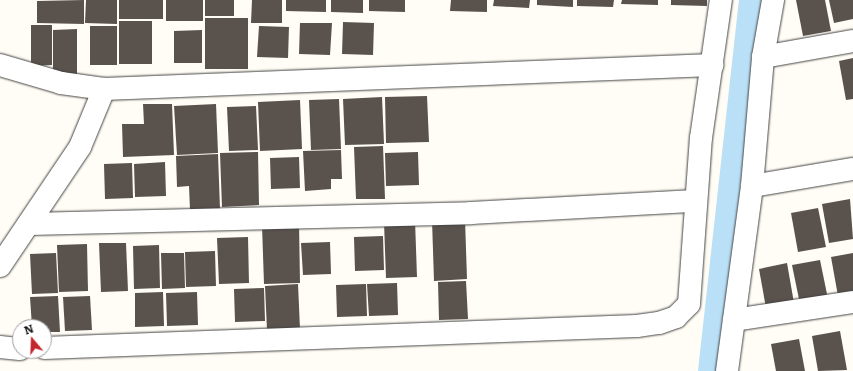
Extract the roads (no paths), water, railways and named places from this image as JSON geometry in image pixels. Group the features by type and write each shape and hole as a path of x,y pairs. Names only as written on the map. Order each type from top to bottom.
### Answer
{"street":[{"path":"52,348 637,326 659,323 676,317 689,304 695,201 701,138 713,65 721,0"},
{"path":"727,371 752,186 763,57 773,0"},
{"path":"763,57 853,41"},
{"path":"0,65 61,83 104,89 713,65"},
{"path":"0,266 30,224 80,147 104,89"},
{"path":"752,186 853,169"},
{"path":"30,224 471,213 695,201"},
{"path":"734,320 853,302"},
{"path":"0,347 12,348"}],"waterway":[{"path":"712,371 753,0"}]}
